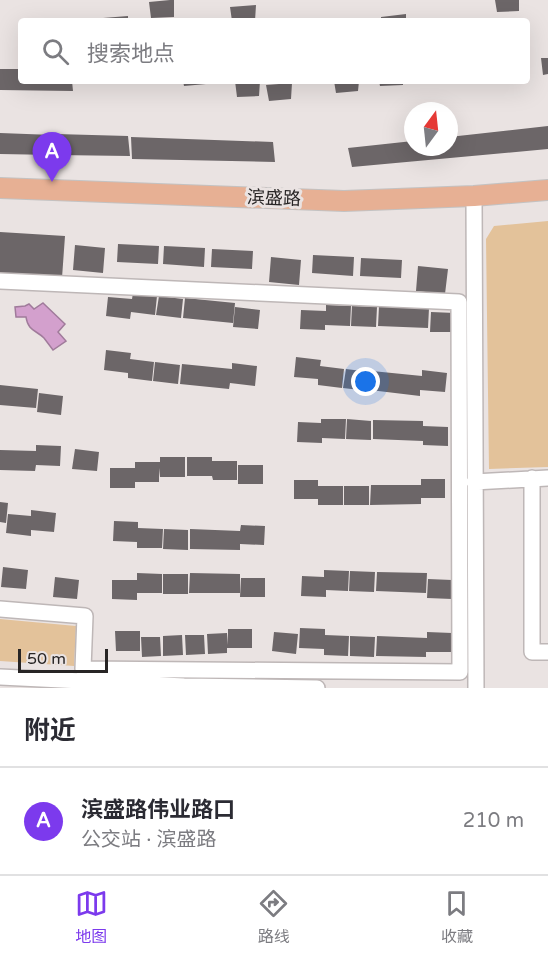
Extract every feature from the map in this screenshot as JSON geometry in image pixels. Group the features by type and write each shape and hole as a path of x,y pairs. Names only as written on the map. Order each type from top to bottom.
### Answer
{"main road":[{"name":"滨盛路","path":"0,188 344,201 474,201 548,190"},
{"name":"滨盛路","path":"0,197 342,208 548,199"}],"street":[{"path":"474,201 476,688"},
{"path":"0,281 459,302 460,672 83,669 85,616 0,609"},
{"path":"474,482 540,478 532,652 548,652"},
{"path":"4,681 184,687 316,688"}],"shaded area":[{"path":"548,221 548,467 489,469 486,239 494,226"},
{"path":"43,303 65,324 58,332 66,341 53,350 44,338 30,328 26,317 16,317 15,307 29,304 34,309"},
{"path":"0,619 76,626 74,666 0,661"}],"building":[{"path":"174,0 174,17 151,18 149,2"},
{"path":"495,0 519,0 519,11 497,12"},
{"path":"256,5 255,18 232,18 230,7"},
{"path":"406,14 406,18 381,17"},
{"path":"128,16 128,18 103,18"},
{"path":"541,58 548,58 548,74 543,75"},
{"path":"0,69 18,69 18,84 72,84 73,91 0,90"},
{"path":"235,84 260,84 259,96 237,97"},
{"path":"292,84 291,99 269,101 266,85"},
{"path":"334,84 359,84 358,91 336,93"},
{"path":"380,84 403,84 403,85 380,86"},
{"path":"548,126 548,149 352,167 348,148 404,142 404,156 458,156 458,136"},
{"path":"0,133 53,135 55,155 0,154"},
{"path":"56,134 128,136 130,156 57,155"},
{"path":"131,137 273,142 275,162 132,159"},
{"path":"0,232 65,236 62,278 0,274"},
{"path":"118,244 159,246 158,264 117,262"},
{"path":"75,245 105,248 103,273 73,270"},
{"path":"164,246 205,248 204,267 163,264"},
{"path":"212,249 253,251 252,269 211,267"},
{"path":"313,255 354,257 353,276 312,273"},
{"path":"271,257 301,260 299,285 269,282"},
{"path":"361,258 402,260 401,278 360,276"},
{"path":"418,266 448,269 445,294 416,291"},
{"path":"133,293 157,296 155,315 131,312 130,319 106,316 108,297 132,299"},
{"path":"159,296 183,299 181,318 156,315"},
{"path":"185,298 235,303 233,323 183,318"},
{"path":"326,305 351,306 350,326 325,325 325,330 300,329 301,310 326,311"},
{"path":"352,306 377,307 376,327 351,326"},
{"path":"379,306 429,308 428,328 378,326"},
{"path":"235,307 260,310 258,329 233,327"},
{"path":"431,312 455,313 455,332 430,332"},
{"path":"106,350 131,353 130,359 154,362 152,381 128,378 128,373 104,370"},
{"path":"296,357 321,360 320,366 344,369 342,388 318,385 318,379 294,377"},
{"path":"155,362 180,365 178,384 153,381"},
{"path":"232,363 257,366 255,386 230,383 229,389 180,384 182,364 232,369"},
{"path":"346,369 370,372 368,391 343,388"},
{"path":"422,370 447,373 445,392 420,390 420,396 370,390 372,371 422,376"},
{"path":"0,385 38,389 36,408 0,405"},
{"path":"39,393 63,396 61,415 37,412"},
{"path":"321,419 346,419 345,439 322,438 322,443 297,442 298,422 321,423"},
{"path":"347,419 371,421 371,440 346,439"},
{"path":"373,420 423,421 423,426 448,427 448,446 423,445 423,441 373,439"},
{"path":"36,445 61,446 60,466 36,465 35,471 0,470 0,450 36,451"},
{"path":"75,449 99,452 97,471 72,469"},
{"path":"160,457 185,457 185,477 160,477 159,468 159,482 135,482 135,488 110,488 110,468 135,468 135,462 160,462"},
{"path":"187,457 212,457 212,461 237,461 237,480 213,480 212,476 187,476"},
{"path":"238,465 263,465 263,484 238,484"},
{"path":"421,479 445,479 445,498 421,498 421,504 370,505 371,485 421,485"},
{"path":"294,480 318,480 318,486 343,486 343,505 318,505 318,499 294,499"},
{"path":"344,486 369,486 369,505 344,505"},
{"path":"0,502 8,503 6,523 0,522"},
{"path":"31,510 56,513 54,532 31,530 31,536 6,533 8,514 31,516"},
{"path":"114,521 138,522 138,528 163,529 162,548 137,548 137,542 113,541"},
{"path":"241,525 265,526 264,545 240,544 240,550 190,549 190,529 240,531"},
{"path":"164,529 188,530 188,550 163,549"},
{"path":"3,567 28,570 26,589 1,587"},
{"path":"324,570 349,571 348,591 326,590 326,597 301,596 302,576 324,577"},
{"path":"350,571 375,572 374,592 349,591"},
{"path":"377,572 427,573 426,593 376,591"},
{"path":"137,573 162,574 162,593 137,593 137,600 112,599 112,580 137,580"},
{"path":"190,573 240,574 240,593 189,593"},
{"path":"163,574 188,574 188,594 163,594"},
{"path":"55,577 79,580 77,599 53,597"},
{"path":"241,578 265,578 265,597 240,597"},
{"path":"428,579 452,580 452,599 427,598"},
{"path":"300,628 325,629 325,635 349,636 348,656 324,655 324,649 299,648"},
{"path":"228,629 252,629 252,648 227,648 227,653 208,654 207,634 227,633 228,645"},
{"path":"115,631 140,631 140,651 116,651"},
{"path":"274,632 298,634 296,654 272,651"},
{"path":"427,632 452,633 451,652 426,652 426,657 376,656 377,636 427,638"},
{"path":"182,635 183,655 163,656 163,636"},
{"path":"185,635 204,635 205,654 186,655"},
{"path":"350,636 375,637 374,657 350,656"},
{"path":"141,637 160,637 161,656 142,657"}],"place":[{"name":"滨盛路伟业路口","path":"52,182"}]}
